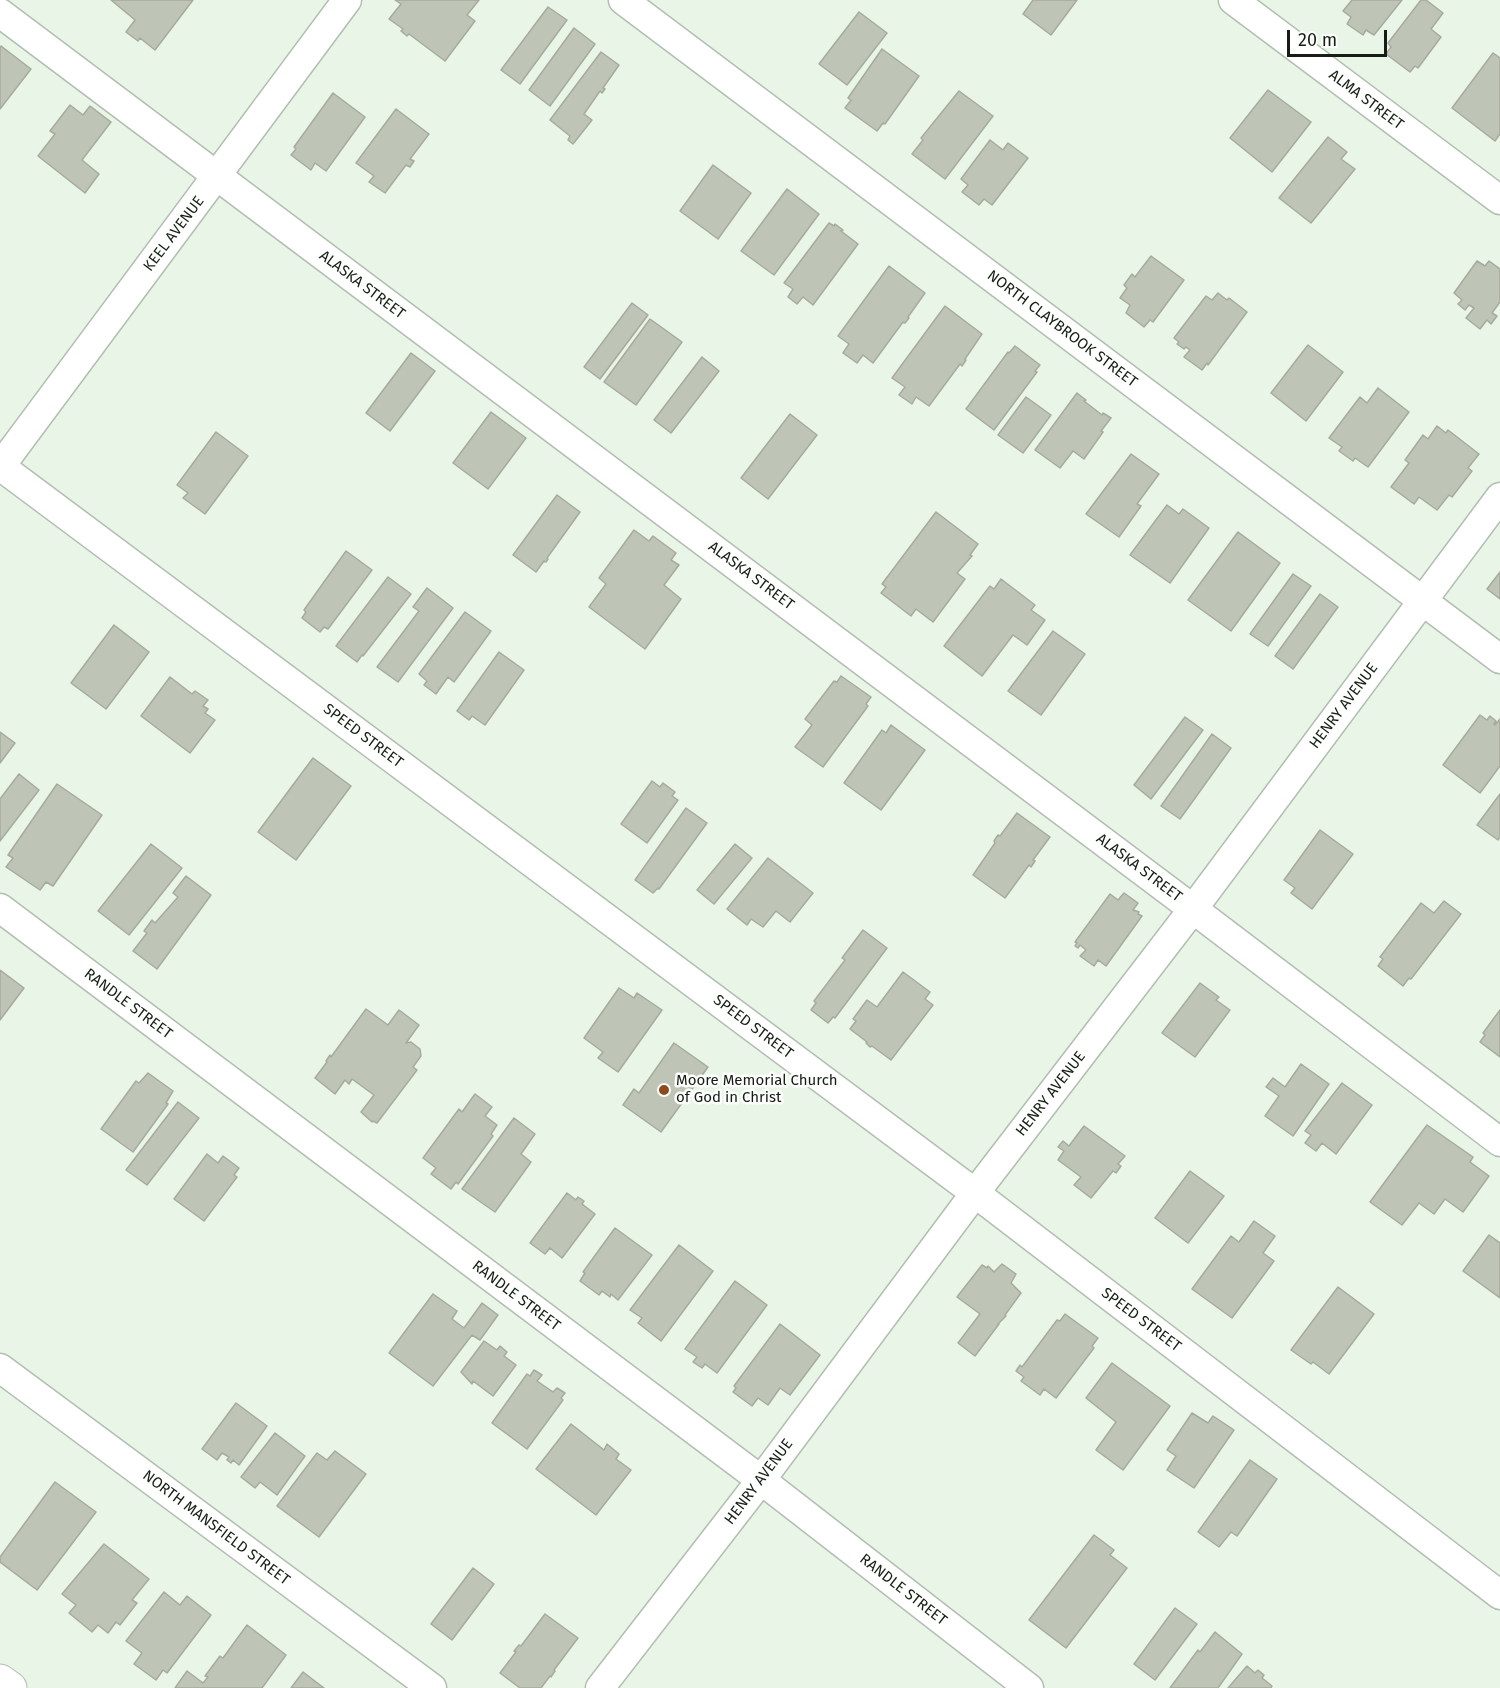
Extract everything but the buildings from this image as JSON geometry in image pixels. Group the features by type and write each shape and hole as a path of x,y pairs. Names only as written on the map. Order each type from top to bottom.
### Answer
{"main road":[{"path":"0,1681 10,1688"}],"street":[{"name":"KEEL AVENUE","path":"0,466 347,0"},
{"name":"NORTH CLAYBROOK STREET","path":"622,0 1500,659"},
{"name":"ALMA STREET","path":"1233,0 1500,200"},
{"name":"ALASKA STREET","path":"0,13 1500,1142"},
{"name":"SPEED STREET","path":"0,466 975,1192 1500,1595"},
{"name":"HENRY AVENUE","path":"600,1688 761,1480 975,1192 1193,909 1500,497"},
{"name":"RANDLE STREET","path":"0,908 761,1480 1029,1688"},
{"name":"NORTH MANSFIELD STREET","path":"0,1368 432,1688"}],"place":[{"name":"Moore Memorial Church of God in Christ","path":"664,1090"}]}
